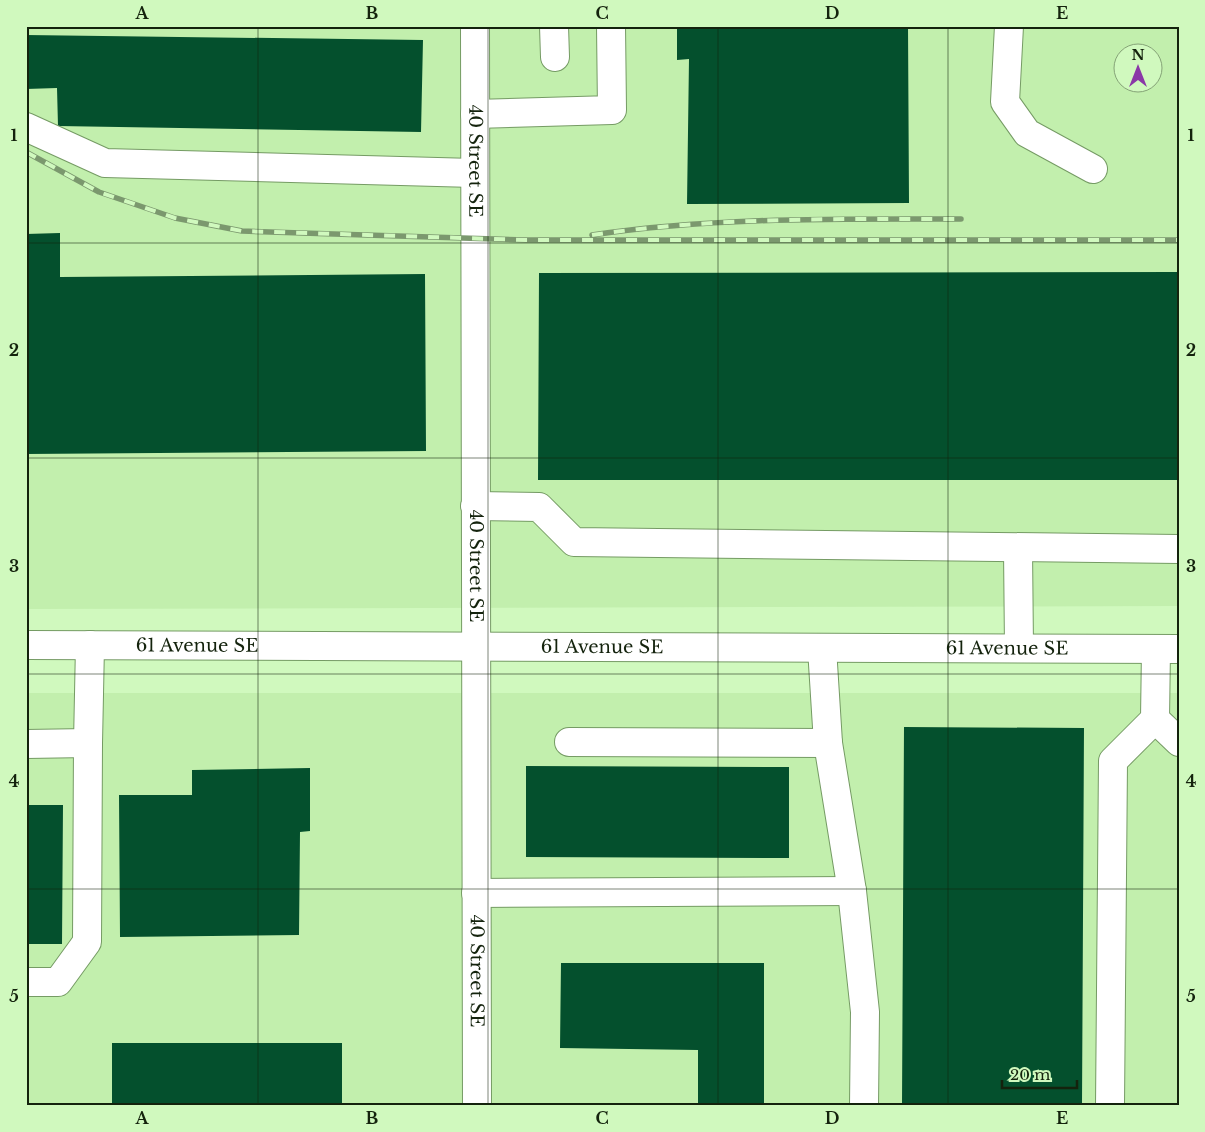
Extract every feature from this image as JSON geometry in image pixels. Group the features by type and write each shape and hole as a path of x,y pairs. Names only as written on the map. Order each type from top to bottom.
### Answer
{"street":[{"name":"40 Street SE","path":"476,26 474,174 477,1106"},
{"path":"554,26 555,57"},
{"path":"475,114 612,110 611,26"},
{"path":"1009,26 1005,102 1027,133 1093,169"},
{"path":"26,127 105,163 474,174"},
{"path":"475,506 539,507 574,542 1179,550"},
{"path":"1018,548 1019,648"},
{"name":"61 Avenue SE","path":"26,645 1168,649"},
{"path":"26,982 58,982 87,942 90,645"},
{"path":"822,648 828,742 852,891 864,1012 864,1106"},
{"path":"1110,1106 1113,761 1155,719 1168,649"},
{"path":"1155,719 1179,742"},
{"path":"568,742 828,742"},
{"path":"26,744 88,743"},
{"path":"476,893 852,891"}],"shaded area":[{"path":"26,26 1179,26 1179,606 26,609"},
{"path":"26,693 1179,693 1179,1106 26,1106"}],"building":[{"path":"677,26 908,26 909,203 687,204 689,59 677,60"},
{"path":"26,35 423,40 421,132 58,126 57,88 26,89"},
{"path":"60,233 60,277 425,274 426,451 26,454 26,234"},
{"path":"1179,272 1179,480 538,480 539,273"},
{"path":"904,727 1084,728 1082,1106 902,1106"},
{"path":"526,766 789,767 789,858 526,857"},
{"path":"310,768 310,831 300,832 299,935 120,937 119,795 192,795 192,770"},
{"path":"26,805 63,805 62,944 26,944"},
{"path":"561,963 764,963 764,1106 698,1106 698,1050 560,1048"},
{"path":"112,1043 342,1043 342,1106 112,1106"}],"railway":[{"path":"26,152 99,192 175,218 242,231 526,240 1179,240"},
{"path":"592,235 684,225 776,220 961,219"}]}
